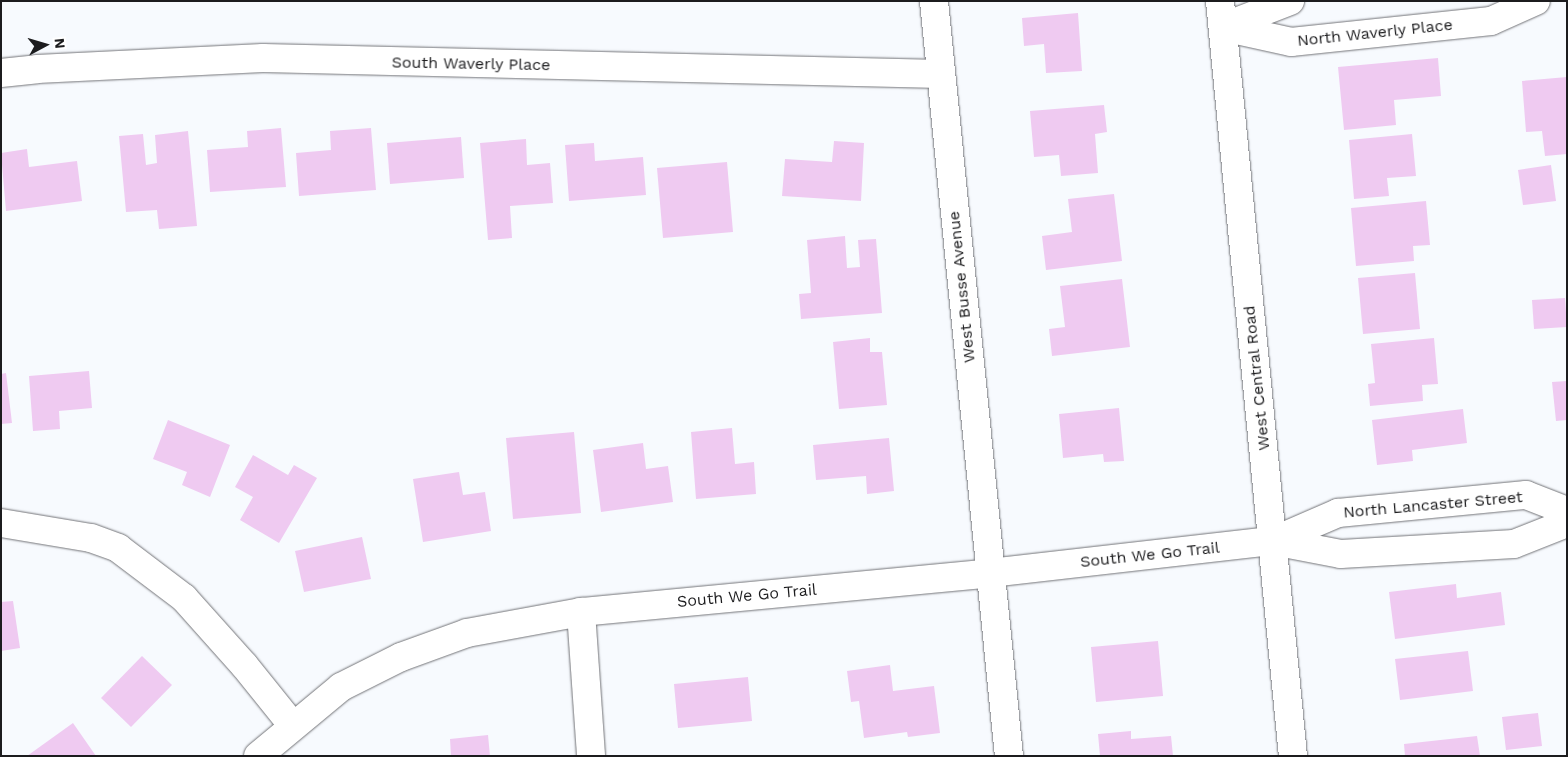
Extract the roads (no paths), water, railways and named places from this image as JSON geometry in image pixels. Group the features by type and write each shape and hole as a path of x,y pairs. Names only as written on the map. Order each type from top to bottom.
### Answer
{"street":[{"name":"West Busse Avenue","path":"934,1 1009,756"},
{"path":"1221,14 1290,1"},
{"name":"North Waverly Place","path":"1221,14 1291,42 1491,21 1536,1"},
{"name":"West Central Road","path":"1221,14 1293,756"},
{"name":"South Waverly Place","path":"1,73 37,69 263,58 941,74"},
{"name":"North Lancaster Street","path":"1273,541 1338,513 1526,495 1567,511"},
{"path":"1,523 91,538 118,548 184,598 244,665 293,726"},
{"path":"1273,541 1341,554 1514,544 1567,523"},
{"name":"South We Go Trail","path":"258,756 341,687 401,657 467,633 581,612 990,573 1273,541"},
{"path":"581,612 591,756"}]}
